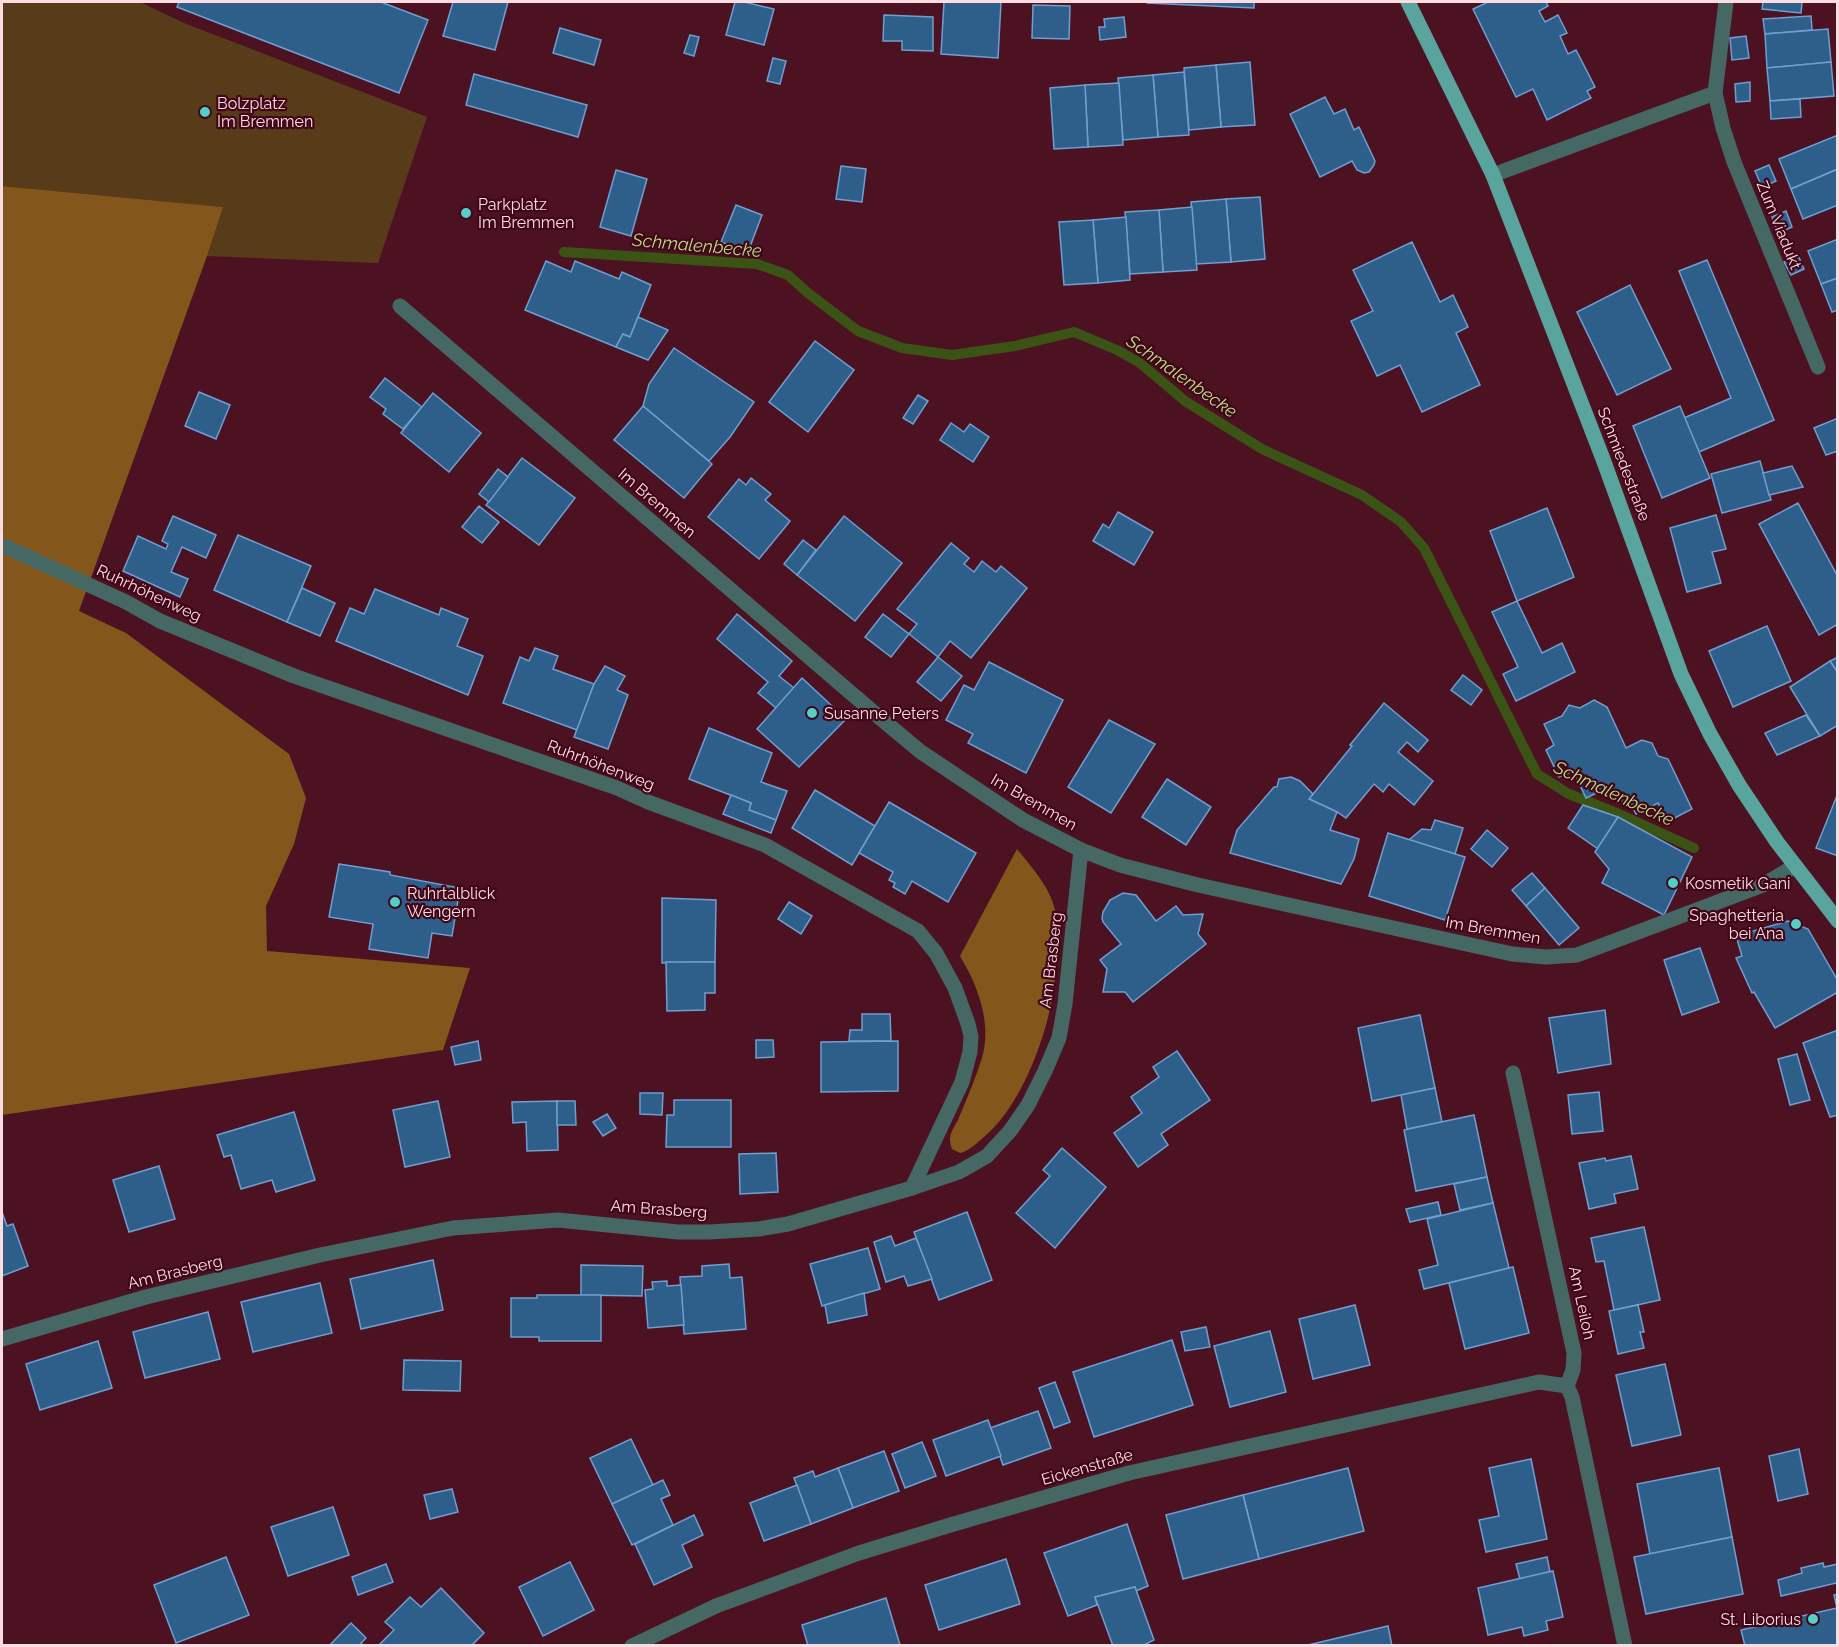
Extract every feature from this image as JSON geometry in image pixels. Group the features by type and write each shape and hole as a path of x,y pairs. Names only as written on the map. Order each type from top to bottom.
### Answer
{"main road":[{"name":"Schmiedestraße","path":"1408,2 1493,175 1603,459 1681,674 1710,734 1739,785 1795,866 1838,921"}],"street":[{"name":"Zum Viadukt","path":"1726,2 1715,93 1723,128 1734,162 1818,367"},
{"path":"1493,175 1715,93"},
{"name":"Im Bremmen","path":"400,306 921,752 1023,820 1081,850 1120,865 1198,885 1502,952 1546,957 1576,955 1763,885 1795,866"},
{"name":"Ruhrhöhenweg","path":"2,545 126,602 160,621 294,676 617,788 648,802 765,845 918,932 936,952 955,988 968,1024 971,1044 962,1082 912,1188"},
{"name":"Am Brasberg","path":"2,1340 146,1297 320,1255 453,1228 558,1220 678,1232 759,1229 788,1224 959,1172 987,1155 1016,1122 1028,1105 1059,1038 1065,1004 1081,850"},
{"name":"Am Leiloh","path":"1514,1073 1574,1353 1573,1370 1567,1386"},
{"name":"Eickenstraße","path":"632,1646 716,1605 859,1553 1129,1473 1539,1382 1567,1386"},
{"path":"1567,1386 1572,1397 1625,1646"}],"shaded area":[{"path":"2,2 140,2 184,23 427,117 378,263 207,256 222,207 2,186"},
{"path":"2,186 223,207 79,611 126,633 289,754 306,798 294,844 266,906 267,951 470,968 443,1050 2,1115"},
{"path":"1017,849 1041,880 1054,906 1056,915 1055,974 1052,998 1033,1063 1012,1104 986,1135 971,1148 960,1153 952,1149 950,1139 980,1065 985,1045 985,1031 978,992 960,956"}],"building":[{"path":"179,2 381,2 428,20 399,93 177,7"},
{"path":"453,2 508,2 495,50 443,36"},
{"path":"735,2 774,9 764,45 726,35"},
{"path":"944,2 1001,2 998,58 941,54"},
{"path":"1254,2 1254,8 1147,3"},
{"path":"1488,2 1546,2 1548,6 1539,11 1545,22 1558,15 1567,33 1560,36 1568,54 1576,50 1595,87 1587,91 1591,98 1547,120 1533,89 1516,97 1473,9"},
{"path":"1763,2 1802,2 1801,13 1762,9"},
{"path":"1033,5 1070,6 1069,39 1032,38"},
{"path":"884,15 933,17 933,51 902,50 902,41 883,41"},
{"path":"1811,16 1812,30 1765,34 1763,19"},
{"path":"1124,17 1126,37 1100,40 1099,27 1105,27 1104,19"},
{"path":"560,28 601,40 594,65 553,53"},
{"path":"1828,29 1831,62 1767,68 1765,34"},
{"path":"690,35 699,37 694,56 684,53"},
{"path":"1746,36 1749,58 1732,60 1730,38"},
{"path":"773,58 786,61 780,84 767,81"},
{"path":"1250,62 1255,125 1221,127 1216,65"},
{"path":"1831,62 1834,96 1770,101 1767,68"},
{"path":"1216,65 1221,127 1189,130 1184,68"},
{"path":"1184,72 1189,135 1158,137 1153,75"},
{"path":"474,74 587,105 578,137 466,105"},
{"path":"1153,75 1158,137 1123,140 1118,78"},
{"path":"1750,82 1750,101 1736,102 1735,84"},
{"path":"1119,83 1123,145 1088,147 1085,85"},
{"path":"1085,85 1088,147 1054,149 1050,88"},
{"path":"1325,97 1334,114 1345,109 1354,130 1359,127 1375,161 1369,172 1364,173 1357,170 1352,161 1320,177 1290,114"},
{"path":"1800,99 1801,117 1771,119 1770,101"},
{"path":"1838,135 1838,169 1791,189 1779,159"},
{"path":"1769,165 1776,181 1762,187 1755,171"},
{"path":"841,166 866,169 862,202 836,199"},
{"path":"1838,169 1838,205 1803,219 1791,189"},
{"path":"616,170 647,179 631,236 600,227"},
{"path":"1260,197 1265,259 1231,262 1226,199"},
{"path":"1226,199 1231,262 1196,264 1191,202"},
{"path":"736,205 762,215 748,252 721,242"},
{"path":"1192,207 1197,270 1163,272 1159,210"},
{"path":"1159,210 1163,272 1130,274 1125,212"},
{"path":"1786,211 1792,227 1778,233 1772,217"},
{"path":"1126,217 1130,280 1098,283 1093,220"},
{"path":"1093,220 1098,283 1064,285 1059,222"},
{"path":"1838,239 1838,278 1821,284 1808,251"},
{"path":"1412,242 1440,302 1453,295 1468,327 1456,333 1480,385 1422,412 1400,365 1377,376 1351,321 1373,311 1353,270"},
{"path":"1798,255 1804,269 1791,275 1784,262"},
{"path":"1707,260 1774,420 1699,452 1684,418 1731,398 1679,271"},
{"path":"546,261 571,272 575,261 619,279 622,272 651,285 630,337 623,334 616,347 525,310"},
{"path":"1838,278 1838,310 1832,312 1821,284"},
{"path":"1630,285 1671,369 1617,395 1577,312"},
{"path":"638,317 668,330 648,360 616,347 623,334 630,337"},
{"path":"815,341 854,370 808,432 769,402"},
{"path":"674,348 754,402 730,437 709,461 643,406 649,384"},
{"path":"385,378 422,407 403,429 383,414 386,409 370,397"},
{"path":"199,392 230,405 216,439 185,426"},
{"path":"433,393 481,433 449,472 401,433"},
{"path":"918,395 928,401 913,424 903,418"},
{"path":"643,406 712,464 684,498 614,440"},
{"path":"1680,406 1710,478 1662,498 1633,426"},
{"path":"1838,418 1838,451 1826,455 1814,428"},
{"path":"951,423 964,432 970,424 989,437 973,462 940,440"},
{"path":"522,458 575,498 539,545 486,505"},
{"path":"1760,461 1771,500 1722,513 1711,474"},
{"path":"1792,466 1803,487 1769,495 1763,473"},
{"path":"498,469 508,477 489,502 479,494"},
{"path":"751,478 771,494 765,500 790,521 759,559 708,517 739,479 746,485"},
{"path":"1798,503 1838,577 1838,624 1819,635 1759,524"},
{"path":"479,506 499,522 482,543 462,527"},
{"path":"1547,508 1574,577 1517,601 1490,531"},
{"path":"1118,512 1153,532 1134,565 1093,541 1103,524 1109,528"},
{"path":"1716,515 1726,549 1712,552 1721,583 1687,592 1670,528"},
{"path":"173,516 216,535 206,558 182,547 171,572 188,579 180,597 123,571 138,536 166,549 168,544 162,541"},
{"path":"844,516 902,563 855,621 797,575"},
{"path":"238,535 311,566 287,622 214,590"},
{"path":"803,540 816,550 797,575 784,564"},
{"path":"951,543 969,558 964,564 974,572 982,561 996,572 1001,566 1027,588 971,658 950,641 938,657 909,634 917,624 897,609"},
{"path":"302,588 335,603 320,636 287,622"},
{"path":"375,589 439,615 441,608 468,619 457,646 483,656 468,695 336,641 350,608 364,614"},
{"path":"1517,601 1542,653 1562,643 1575,672 1516,701 1503,674 1518,667 1492,612"},
{"path":"737,614 792,661 779,676 794,688 776,708 758,693 768,682 717,639"},
{"path":"883,614 909,634 891,657 865,637"},
{"path":"1767,626 1791,681 1733,707 1709,651"},
{"path":"535,648 558,656 553,669 594,684 577,730 503,703 520,657 529,661"},
{"path":"938,657 962,676 941,701 917,682"},
{"path":"1838,657 1838,673 1830,661"},
{"path":"1830,661 1838,673 1838,725 1820,736 1790,687"},
{"path":"989,662 1063,700 1026,773 968,743 973,734 946,720 964,685 974,690"},
{"path":"605,666 625,676 617,690 628,695 608,749 574,737 594,684"},
{"path":"1463,675 1482,690 1471,705 1451,690"},
{"path":"802,678 846,719 799,767 757,729"},
{"path":"1594,700 1607,707 1626,748 1642,740 1652,743 1658,756 1668,759 1692,809 1667,822 1658,803 1636,814 1628,798 1617,803 1612,786 1586,798 1573,771 1559,777 1546,750 1554,745 1544,724 1562,716 1569,705 1580,708"},
{"path":"1384,703 1428,740 1418,752 1407,742 1398,752 1433,781 1414,805 1389,784 1383,792 1374,784 1346,818 1309,799 1352,746 1350,745"},
{"path":"1806,715 1820,736 1777,755 1765,733"},
{"path":"1109,720 1155,744 1111,813 1068,787"},
{"path":"709,728 772,753 761,782 787,791 776,820 749,810 751,803 689,779"},
{"path":"1291,777 1300,781 1313,794 1309,799 1337,812 1330,830 1359,839 1354,859 1341,884 1230,853 1237,830 1274,787 1277,787 1279,779"},
{"path":"1167,779 1211,807 1186,845 1142,817"},
{"path":"815,790 875,826 852,865 792,828"},
{"path":"1838,793 1838,856 1816,848"},
{"path":"731,795 751,803 749,810 776,820 771,833 723,814"},
{"path":"889,802 976,853 948,902 912,881 905,894 893,887 895,883 889,880 893,872 859,853"},
{"path":"1583,805 1618,817 1598,849 1568,828"},
{"path":"1618,817 1692,857 1664,915 1602,883 1609,869 1595,852"},
{"path":"1435,820 1463,828 1455,854 1409,840 1422,829 1431,830"},
{"path":"1487,830 1508,848 1492,867 1471,849"},
{"path":"1388,833 1465,857 1445,920 1369,896"},
{"name":"Ruhrtalblick Wengern","path":"339,864 390,872 390,875 460,888 452,936 432,933 428,958 369,949 373,924 329,917"},
{"path":"1532,873 1545,888 1526,906 1512,890"},
{"path":"1545,888 1579,928 1559,945 1526,906"},
{"path":"1123,893 1136,895 1156,921 1176,906 1183,915 1203,914 1198,934 1206,944 1133,1002 1125,992 1103,992 1107,969 1100,960 1121,944 1102,918 1110,900"},
{"path":"662,898 716,900 715,962 662,963"},
{"path":"789,902 812,916 801,934 778,919"},
{"path":"1788,921 1808,929 1838,981 1838,992 1775,1028 1754,992 1752,993 1736,958 1742,956 1736,936"},
{"path":"1700,948 1719,1002 1682,1015 1664,960"},
{"path":"666,962 715,962 715,993 705,993 705,1010 667,1011"},
{"path":"1605,1010 1611,1064 1558,1073 1549,1018"},
{"path":"862,1014 890,1014 891,1041 849,1041 850,1030 862,1030"},
{"path":"1420,1015 1435,1088 1372,1101 1358,1028"},
{"path":"1838,1030 1838,1115 1830,1117 1803,1043"},
{"path":"756,1040 773,1040 774,1057 756,1058"},
{"path":"478,1041 481,1060 455,1065 451,1047"},
{"path":"898,1041 898,1091 821,1092 821,1042"},
{"path":"1177,1051 1210,1100 1161,1134 1168,1145 1138,1167 1114,1133 1142,1113 1131,1097 1159,1077 1153,1067"},
{"path":"1797,1054 1810,1100 1790,1105 1778,1059"},
{"path":"1435,1088 1442,1122 1407,1129 1401,1095"},
{"path":"1599,1092 1603,1131 1572,1134 1568,1095"},
{"path":"640,1093 663,1093 662,1115 640,1114"},
{"path":"674,1100 731,1100 731,1147 666,1147 667,1115 674,1115"},
{"path":"438,1101 450,1157 405,1167 393,1110"},
{"path":"557,1101 558,1150 527,1151 526,1122 513,1123 512,1102"},
{"path":"557,1101 575,1101 576,1125 557,1125"},
{"path":"294,1112 315,1180 276,1192 272,1180 241,1189 231,1155 224,1157 217,1135"},
{"path":"607,1114 616,1128 603,1136 593,1122"},
{"path":"1474,1115 1487,1177 1416,1191 1404,1130"},
{"path":"1062,1148 1106,1187 1055,1248 1016,1213 1050,1176 1043,1170"},
{"path":"776,1153 778,1192 740,1194 739,1154"},
{"path":"1631,1156 1638,1189 1614,1194 1616,1203 1589,1209 1579,1163"},
{"path":"159,1166 175,1219 129,1232 113,1180"},
{"path":"1487,1177 1493,1203 1460,1210 1454,1184"},
{"path":"1438,1202 1441,1215 1410,1222 1406,1209"},
{"path":"1493,1203 1509,1268 1424,1289 1419,1270 1438,1265 1427,1219"},
{"path":"2,1212 7,1226 13,1224 28,1266 2,1276"},
{"path":"967,1212 992,1280 939,1300 914,1232"},
{"path":"1644,1227 1660,1300 1614,1310 1604,1261 1596,1262 1591,1238"},
{"path":"891,1236 895,1246 916,1238 932,1279 908,1286 904,1276 886,1282 874,1242"},
{"path":"868,1248 880,1289 822,1306 810,1264"},
{"path":"433,1260 443,1310 361,1329 350,1279"},
{"path":"729,1264 730,1278 742,1277 746,1329 684,1334 680,1277 702,1276 702,1266"},
{"path":"581,1265 643,1266 642,1296 581,1295"},
{"path":"1513,1267 1529,1333 1465,1349 1449,1283"},
{"path":"667,1281 667,1286 681,1285 684,1325 648,1328 645,1290 653,1289 652,1282"},
{"path":"320,1283 332,1333 253,1352 241,1302"},
{"path":"864,1293 867,1315 828,1323 825,1305"},
{"path":"537,1295 601,1295 601,1341 539,1341 539,1337 511,1337 511,1298 537,1298"},
{"path":"1355,1305 1370,1365 1313,1379 1299,1319"},
{"path":"1638,1305 1644,1332 1640,1332 1644,1348 1618,1354 1609,1311"},
{"path":"208,1312 220,1359 145,1378 133,1332"},
{"path":"1206,1327 1210,1347 1185,1351 1181,1332"},
{"path":"1270,1331 1286,1392 1230,1407 1214,1346"},
{"path":"1172,1340 1193,1405 1094,1437 1073,1372"},
{"path":"98,1341 112,1388 40,1410 26,1364"},
{"path":"404,1360 461,1361 460,1391 403,1390"},
{"path":"1665,1364 1681,1435 1632,1446 1616,1375"},
{"path":"1055,1382 1070,1422 1054,1428 1039,1388"},
{"path":"1038,1411 1051,1448 1003,1465 990,1428"},
{"path":"988,1420 1001,1456 946,1476 933,1440"},
{"path":"631,1439 653,1485 612,1504 590,1458"},
{"path":"922,1442 936,1476 905,1488 892,1454"},
{"path":"1799,1449 1808,1494 1778,1501 1769,1456"},
{"path":"884,1451 899,1491 853,1508 838,1468"},
{"path":"1531,1459 1547,1539 1486,1552 1479,1520 1499,1516 1489,1468"},
{"path":"838,1468 853,1508 811,1524 794,1478 813,1471 815,1477"},
{"path":"1348,1468 1364,1531 1259,1559 1243,1495"},
{"path":"1719,1468 1732,1537 1650,1554 1637,1484"},
{"path":"663,1480 670,1495 661,1499 673,1525 632,1545 612,1504"},
{"path":"797,1485 811,1524 764,1541 750,1503"},
{"path":"452,1489 458,1512 430,1519 424,1495"},
{"path":"1243,1495 1259,1559 1183,1579 1166,1515"},
{"path":"333,1507 349,1555 288,1576 271,1527"},
{"path":"694,1515 703,1535 682,1545 692,1567 654,1585 635,1544"},
{"path":"1127,1524 1148,1586 1136,1591 1135,1587 1095,1597 1097,1605 1068,1616 1044,1553"},
{"path":"1732,1537 1743,1594 1646,1614 1634,1557"},
{"path":"226,1557 249,1615 176,1643 154,1585"},
{"path":"1547,1557 1550,1572 1520,1579 1516,1564"},
{"path":"1006,1559 1020,1604 939,1630 925,1585"},
{"path":"570,1562 594,1610 543,1636 519,1587"},
{"path":"1823,1563 1824,1567 1838,1564 1838,1587 1836,1583 1781,1596 1778,1580 1802,1573 1801,1568"},
{"path":"386,1564 393,1582 358,1595 352,1577"},
{"path":"1553,1571 1563,1617 1546,1621 1548,1630 1524,1636 1522,1627 1488,1635 1478,1588"},
{"path":"1135,1587 1154,1640 1142,1646 1113,1646 1095,1597"},
{"path":"441,1588 484,1633 471,1646 378,1646 394,1630 385,1622 410,1597 421,1607"},
{"name":"St. Liborius","path":"1838,1594 1838,1646 1745,1646 1741,1630 1837,1608 1834,1595"},
{"path":"886,1598 900,1645 808,1646 802,1625"},
{"path":"351,1623 366,1638 361,1643 363,1646 329,1646"},
{"path":"1388,1626 1392,1646 1304,1646"}],"waterway":[{"name":"Schmalenbecke","path":"564,252 757,264 788,275 858,331 902,348 952,355 1015,346 1074,332 1117,350 1140,363 1185,401 1262,449 1362,495 1401,522 1424,548 1537,774 1569,794 1694,848"}],"place":[{"name":"Bolzplatz Im Bremmen","path":"205,112"},
{"name":"Parkplatz Im Bremmen","path":"466,213"},
{"name":"Susanne Peters","path":"812,713"},
{"name":"Kosmetik Gani","path":"1673,883"},
{"name":"Ruhrtalblick Wengern","path":"395,902"},
{"name":"Spaghetteria bei Ana","path":"1796,924"},
{"name":"St. Liborius","path":"1813,1619"}]}
